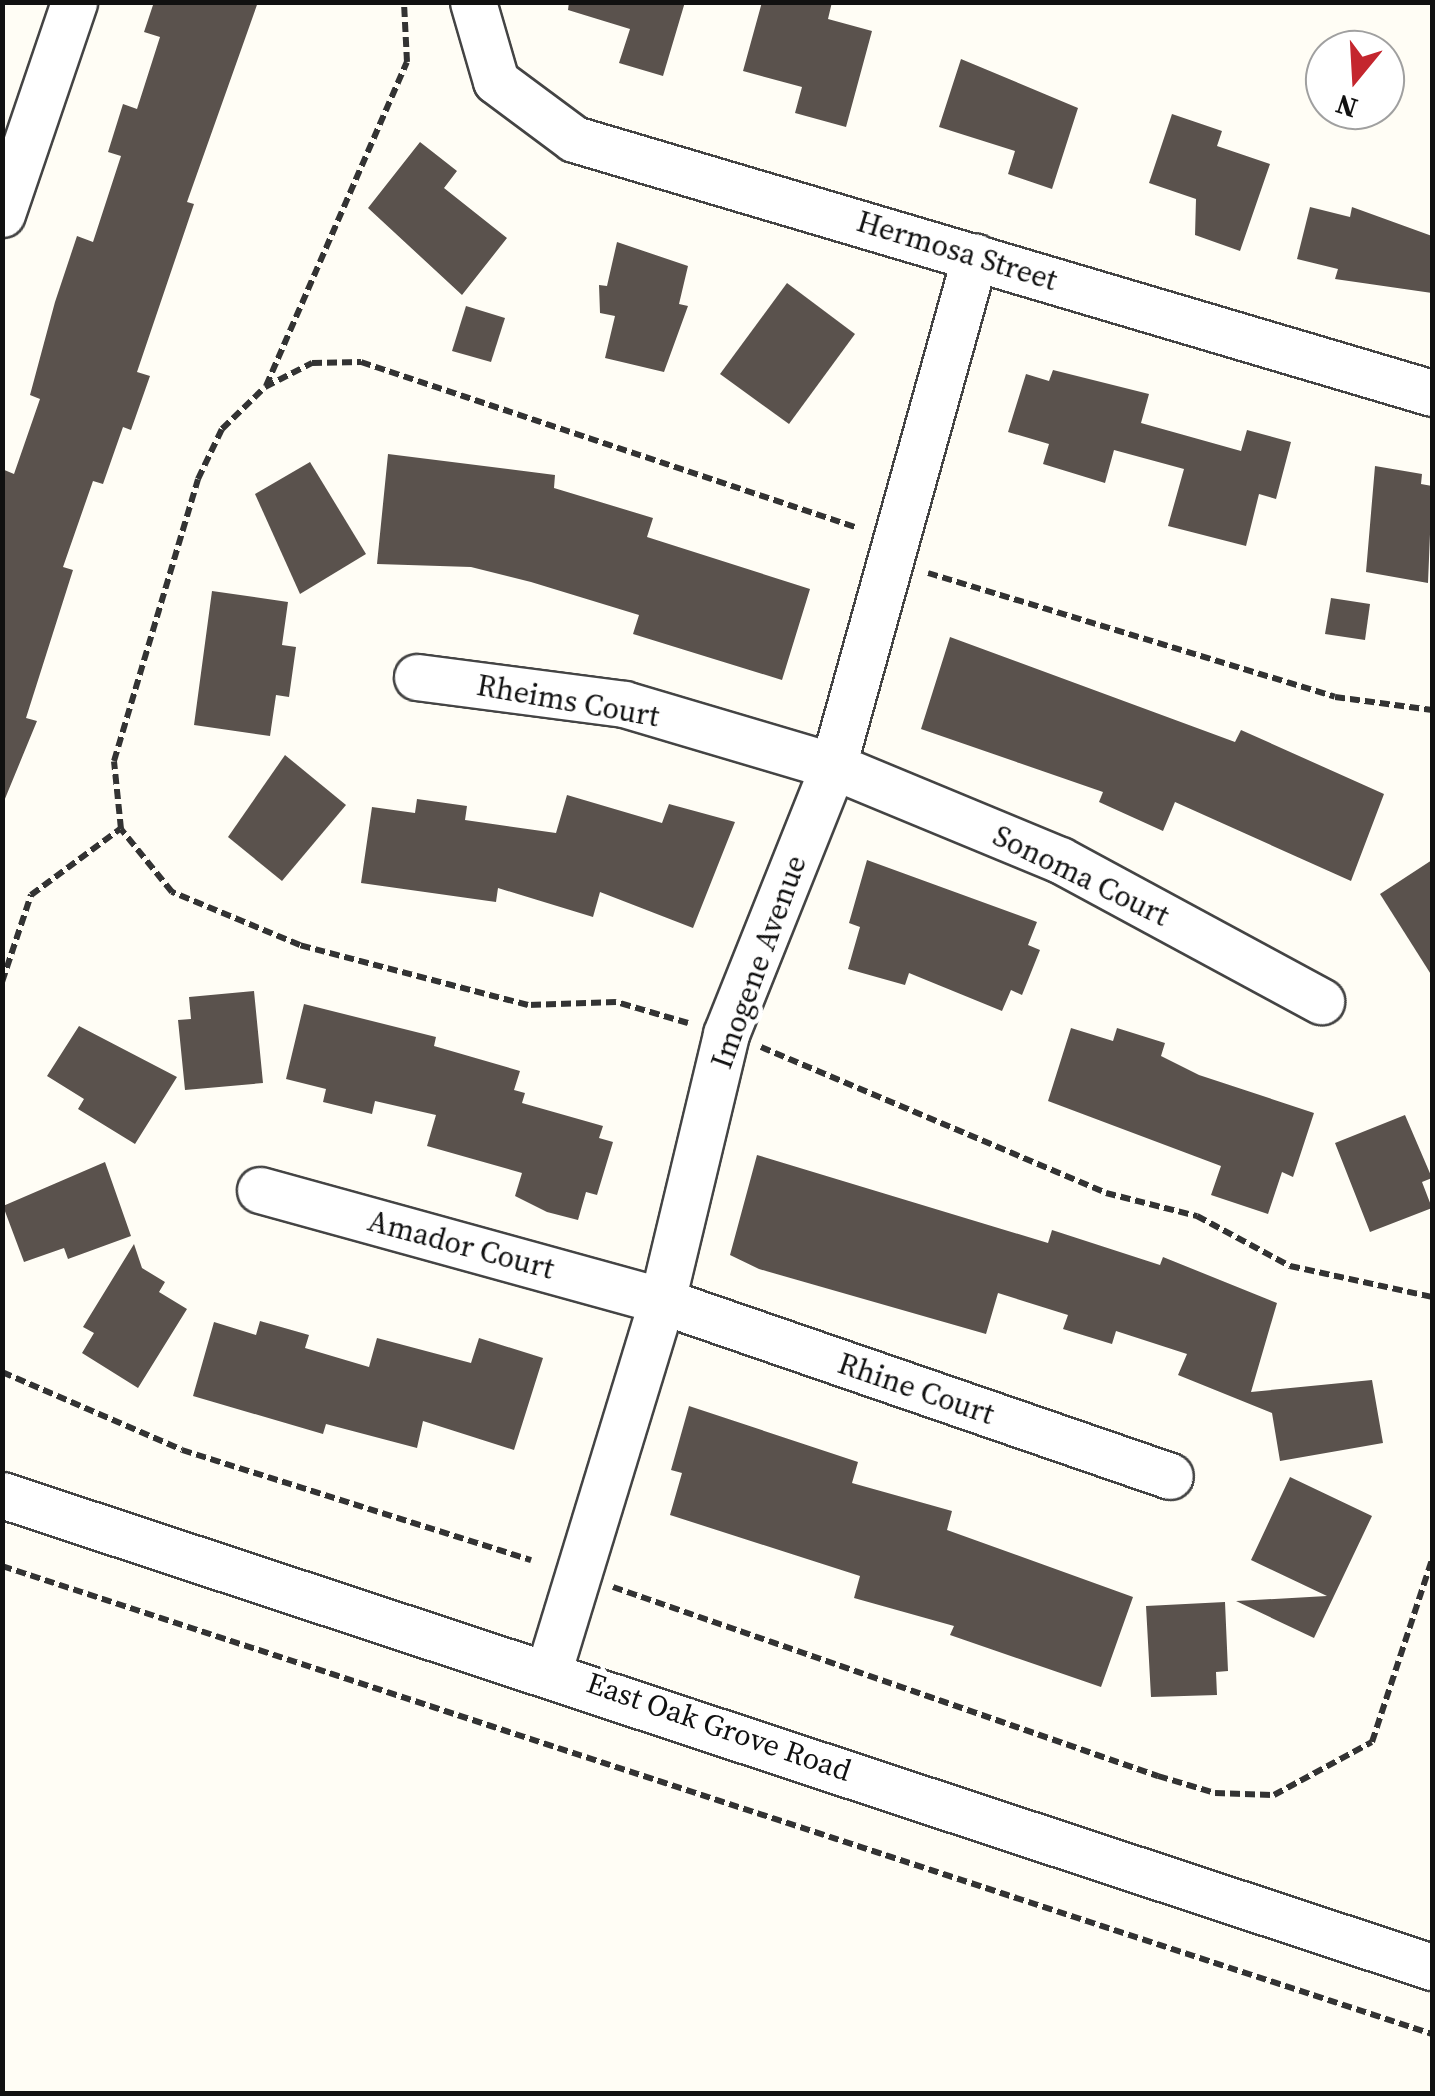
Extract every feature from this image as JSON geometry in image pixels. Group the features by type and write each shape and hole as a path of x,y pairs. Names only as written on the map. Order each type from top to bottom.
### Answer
{"street":[{"name":"Hermosa Street","path":"473,2 496,81 574,139 1432,392"},
{"path":"2,214 64,5"},
{"name":"Imogene Avenue","path":"549,1670 662,1301 726,1034 834,766 975,256"},
{"name":"Rheims Court","path":"416,677 624,704 834,766"},
{"name":"Sonoma Court","path":"834,766 1060,860 1321,1001"},
{"name":"Amador Court","path":"260,1190 662,1301"},
{"name":"Rhine Court","path":"662,1301 1170,1476"},
{"name":"East Oak Grove Road","path":"2,1494 549,1670 1432,1967"}],"path":[{"path":"265,387 406,62 404,2"},
{"path":"1432,710 1335,698 894,552 361,362 312,363 265,387 222,429 198,479 114,762 121,829 172,892 300,945 528,1005 616,1002 726,1034 1106,1193 1197,1216 1290,1266 1432,1297"},
{"path":"2,982 31,895 121,829"},
{"path":"2,1372 182,1450 531,1560"},
{"path":"608,1585 1158,1776 1216,1793 1274,1795 1372,1742 1432,1559"},
{"path":"2,1566 1432,2034"}],"building":[{"path":"154,2 258,2 187,202 194,204 137,372 150,376 131,430 123,427 103,484 93,481 63,567 73,570 26,718 37,721 2,806 2,469 14,474 40,399 30,395 77,236 93,242 121,156 108,152 123,104 137,109 160,37 144,32"},
{"path":"569,2 685,2 663,76 619,63 630,29 568,10"},
{"path":"762,2 832,2 828,19 872,31 846,127 795,113 802,87 743,71"},
{"path":"961,59 1078,108 1052,189 1008,174 1015,151 939,127"},
{"path":"1172,114 1222,131 1217,146 1270,164 1240,251 1195,235 1196,199 1149,183"},
{"path":"420,142 457,171 444,188 507,238 462,295 368,208"},
{"path":"1310,207 1350,217 1352,207 1432,236 1432,293 1335,279 1338,269 1297,259"},
{"path":"617,242 688,266 679,304 688,306 664,372 605,358 615,316 600,313 599,285 607,286"},
{"path":"787,283 855,334 789,424 720,374"},
{"path":"466,306 505,318 491,362 452,351"},
{"path":"1053,370 1149,394 1141,423 1241,451 1247,430 1291,442 1276,499 1259,494 1246,546 1168,526 1184,469 1114,450 1105,483 1043,464 1049,444 1008,432 1026,374 1049,381"},
{"path":"388,454 555,475 554,488 653,518 647,537 810,589 782,680 633,634 639,615 531,582 471,567 377,564"},
{"path":"310,462 366,554 300,594 255,494"},
{"path":"1375,466 1422,474 1421,484 1432,486 1428,583 1366,572"},
{"path":"212,591 288,602 282,645 296,647 289,697 276,695 270,736 194,725"},
{"path":"1331,598 1370,604 1365,640 1325,634"},
{"path":"950,637 1235,742 1241,730 1384,794 1351,881 1175,802 1163,831 1099,802 1103,792 921,729"},
{"path":"285,755 346,805 282,881 228,837"},
{"path":"567,795 662,823 669,804 735,822 693,928 600,892 593,917 498,888 496,902 361,883 372,807 415,813 417,799 467,806 465,820 556,833"},
{"path":"867,860 1037,922 1028,945 1040,950 1022,995 1011,990 1002,1011 909,973 905,985 848,969 860,927 849,923"},
{"path":"1432,860 1432,976 1380,894"},
{"path":"254,991 263,1083 185,1090 178,1020 191,1019 189,997"},
{"path":"304,1004 436,1037 434,1046 520,1071 514,1090 525,1093 522,1103 603,1126 599,1138 613,1142 597,1195 586,1192 578,1220 547,1212 515,1196 522,1173 427,1146 436,1115 375,1101 372,1114 323,1102 326,1089 286,1079"},
{"path":"79,1026 177,1077 135,1144 78,1109 84,1099 47,1076"},
{"path":"1071,1028 1113,1041 1117,1028 1165,1043 1161,1056 1199,1075 1314,1113 1293,1177 1282,1172 1268,1214 1211,1195 1221,1166 1048,1101"},
{"path":"1405,1115 1432,1178 1422,1182 1432,1208 1370,1232 1335,1143"},
{"path":"757,1155 1048,1243 1052,1230 1160,1265 1163,1257 1277,1303 1251,1392 1372,1380 1383,1443 1280,1461 1272,1413 1178,1375 1187,1354 1116,1331 1112,1344 1063,1329 1068,1315 998,1293 986,1334 759,1269 730,1255"},
{"path":"105,1162 131,1236 68,1259 64,1248 24,1262 3,1206"},
{"path":"134,1244 142,1268 165,1282 159,1292 187,1309 138,1388 82,1353 94,1333 83,1327"},
{"path":"260,1321 309,1335 305,1348 369,1367 377,1338 471,1363 479,1338 543,1358 514,1450 423,1421 417,1448 326,1424 323,1434 193,1396 214,1322 256,1335"},
{"path":"689,1406 858,1462 852,1483 952,1511 947,1530 1133,1597 1101,1687 950,1635 954,1626 854,1598 860,1576 670,1515 682,1473 671,1470"},
{"path":"1290,1477 1372,1516 1314,1638 1236,1601 1327,1596 1251,1560"},
{"path":"1225,1602 1228,1671 1216,1672 1217,1695 1151,1697 1146,1606"}]}
